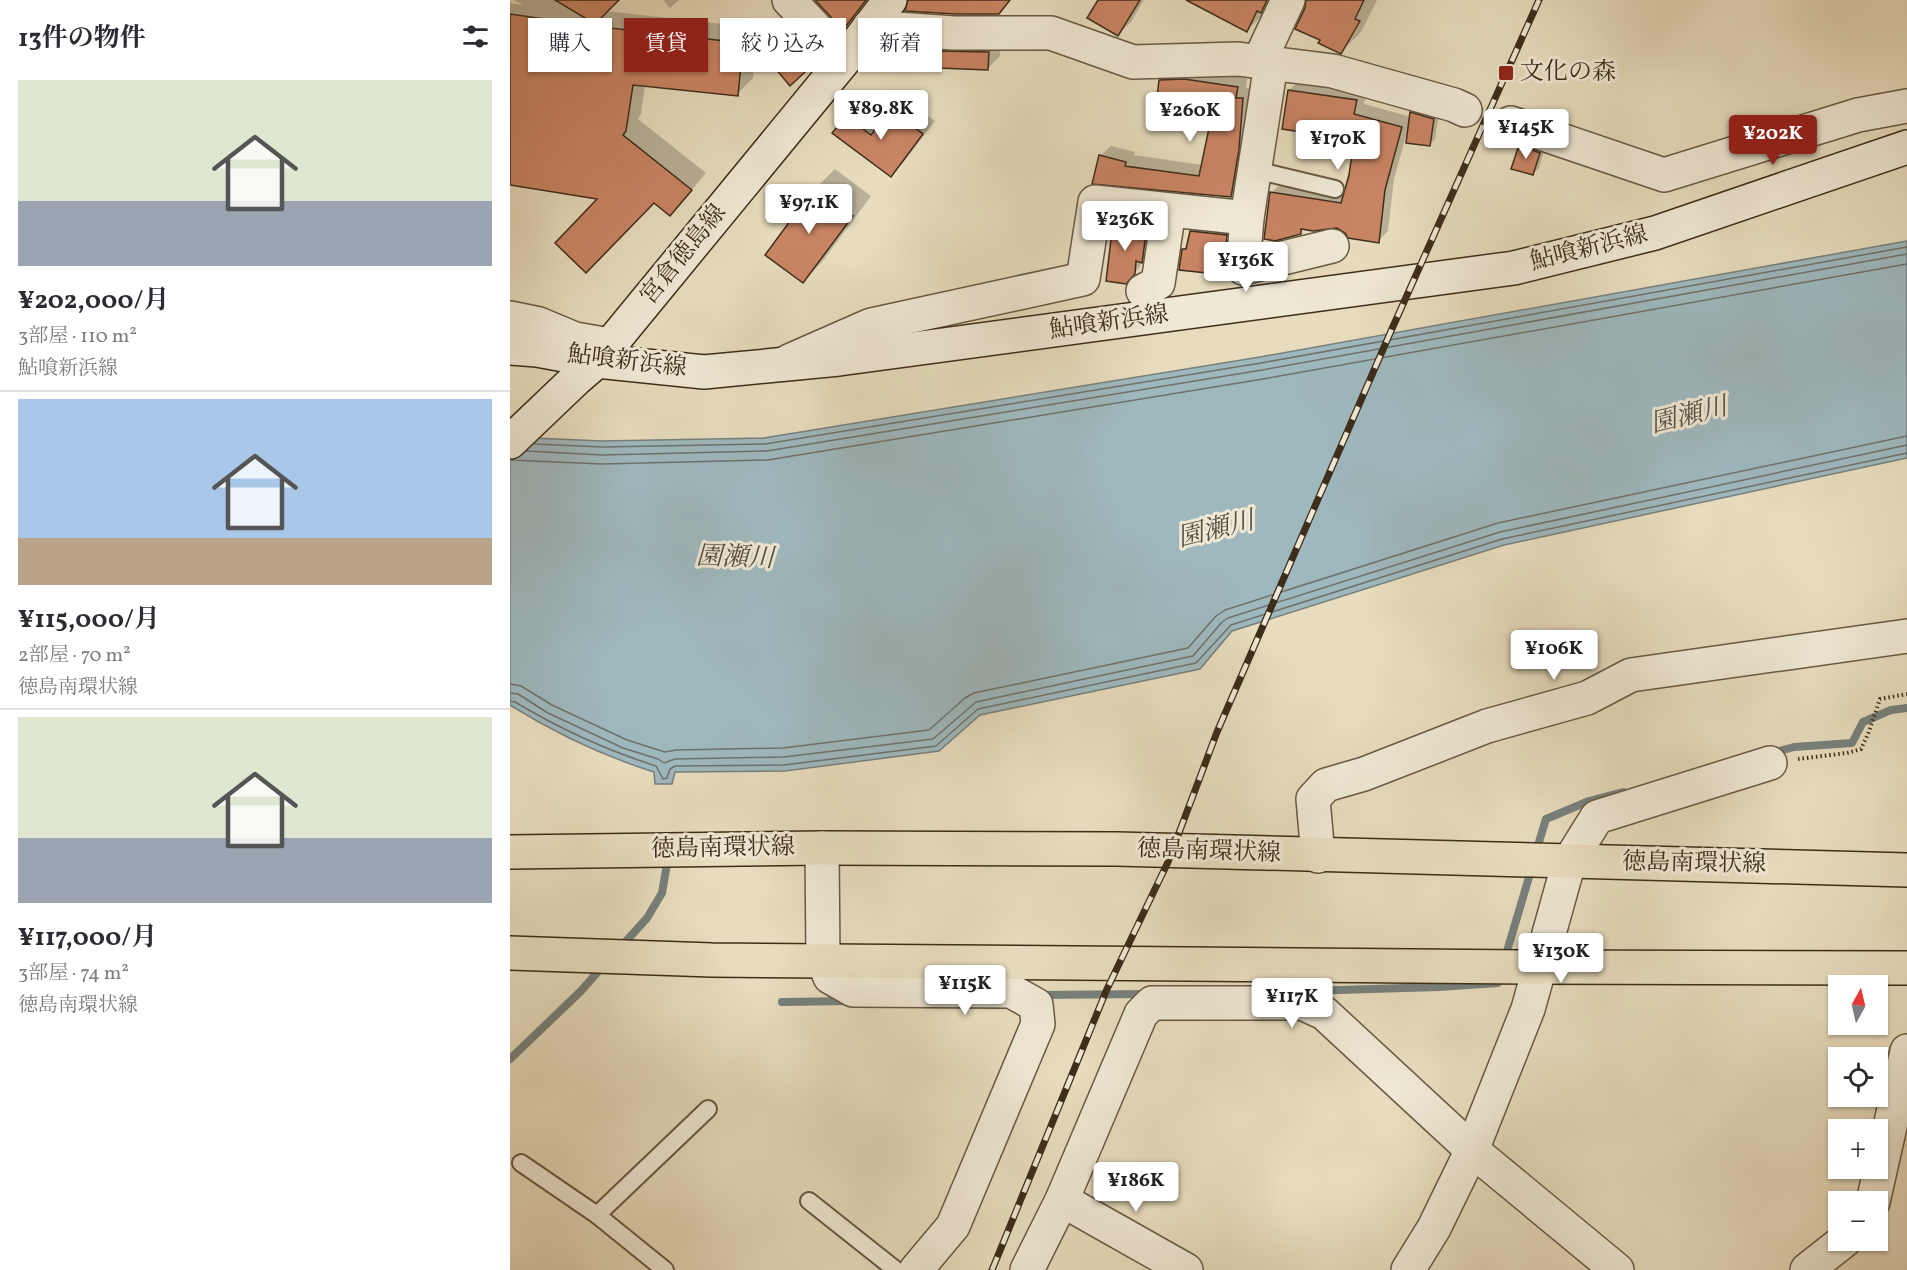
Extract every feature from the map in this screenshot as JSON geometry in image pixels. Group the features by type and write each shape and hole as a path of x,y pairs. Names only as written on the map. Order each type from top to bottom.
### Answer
{"highway":[{"name":"徳島南環状線","path":"510,852 822,848 1118,849 1907,870"},
{"path":"523,953 712,960 1539,968 1907,968"}],"street":[{"path":"789,0 806,18"},
{"name":"宮倉徳島線","path":"877,18 890,0"},
{"path":"1288,0 1265,63 1243,268 1332,246"},
{"path":"942,32 1051,33 1133,62 1238,59 1333,71 1454,105 1465,111"},
{"name":"宮倉徳島線","path":"846,58 858,42"},
{"name":"宮倉徳島線","path":"510,442 594,362 834,72"},
{"path":"1511,123 1664,176 1858,115 1907,106"},
{"name":"鮎喰新浜線","path":"510,348 537,350 594,362 704,372 851,358 1514,268 1655,233 1907,147"},
{"path":"782,364 871,325 1083,279 1095,202 1247,218"},
{"path":"1143,291 1158,283 1169,210"},
{"path":"510,318 539,324 575,339 594,362"},
{"path":"1318,856 1313,799 1326,784 1364,774 1487,726 1587,698 1630,675 1907,636"},
{"path":"1408,1270 1434,1228 1472,1150 1528,1009 1569,862 1597,817 1770,763"},
{"path":"822,848 823,960 830,977 853,990 1011,990 1036,1005 1038,1024 953,1226 916,1270"},
{"path":"1027,1270 1062,1200 1141,1014 1152,1003 1302,1003 1324,1013 1472,1150 1617,1270"},
{"path":"1875,1191 1907,1051"},
{"path":"1062,1200 1186,1270"},
{"path":"1807,1270 1831,1251"}],"lane":[{"path":"1255,170 1335,189"},
{"path":"597,1215 708,1109"},
{"path":"521,1163 597,1215 665,1270"},
{"path":"809,1201 896,1270"}],"path":[{"path":"1770,763 1847,753 1861,749 1880,699 1907,694"}],"water":[{"name":"園瀬川","path":"1907,241 1907,458 1504,545 1232,631 1200,669 980,715 939,751 785,771 675,772 672,784 655,784 654,772 580,743 510,705 510,437 602,441 764,438 1260,357"}],"building":[{"path":"555,0 619,0 601,18 585,18"},
{"path":"815,0 866,0 846,26 846,18 832,18"},
{"path":"908,0 1010,0 999,14 955,14 905,11"},
{"path":"1098,0 1140,0 1118,36 1087,18"},
{"path":"1186,0 1267,0 1261,13 1257,11 1247,32"},
{"path":"1306,0 1364,0 1355,19 1360,21 1341,54 1318,43 1320,40 1295,29 1305,8"},
{"path":"510,14 537,18 528,18 528,72 612,72 612,28 624,30 624,72 708,72 708,39 720,40 720,72 740,72 738,96 633,85 626,131 623,135 692,190 670,216 654,203 586,273 555,243 597,199 510,185"},
{"path":"942,51 989,52 988,70 942,68"},
{"path":"778,72 805,72 790,86"},
{"path":"1184,79 1238,87 1236,98 1243,98 1239,149 1231,197 1092,184 1099,155 1126,162 1125,166 1199,176 1212,114 1156,106 1159,80"},
{"path":"1288,90 1357,100 1354,114 1402,127 1385,190 1379,243 1348,238 1337,228 1313,231 1301,229 1301,234 1275,241 1264,239 1270,192 1341,203 1349,175 1354,140 1282,129"},
{"path":"890,109 923,134 891,177 832,133 846,116 871,135"},
{"path":"1410,112 1434,119 1430,146 1406,143"},
{"path":"1519,145 1540,153 1533,175 1511,169"},
{"path":"815,187 853,216 803,283 765,255"},
{"path":"1113,223 1147,226 1142,263 1136,261 1135,274 1126,284 1106,281"},
{"path":"1190,231 1227,235 1224,267 1226,275 1179,270 1182,249 1186,249"}],"waterway":[{"path":"1772,753 1794,747 1852,743 1863,722 1891,710 1907,708"},
{"path":"1536,852 1546,819 1589,801 1623,792"},
{"path":"620,948 647,918 662,893 668,858"},
{"path":"1505,958 1532,867"},
{"path":"510,1059 581,991 603,966"},
{"path":"1304,991 1439,987 1498,983 1499,979"},
{"path":"1037,995 1148,994"},
{"path":"782,1002 851,1001"}],"railway":[{"path":"992,1270 1107,989 1168,862 1217,732 1391,331 1539,0"}],"place":[{"name":"文化の森","path":"1506,73"}]}
